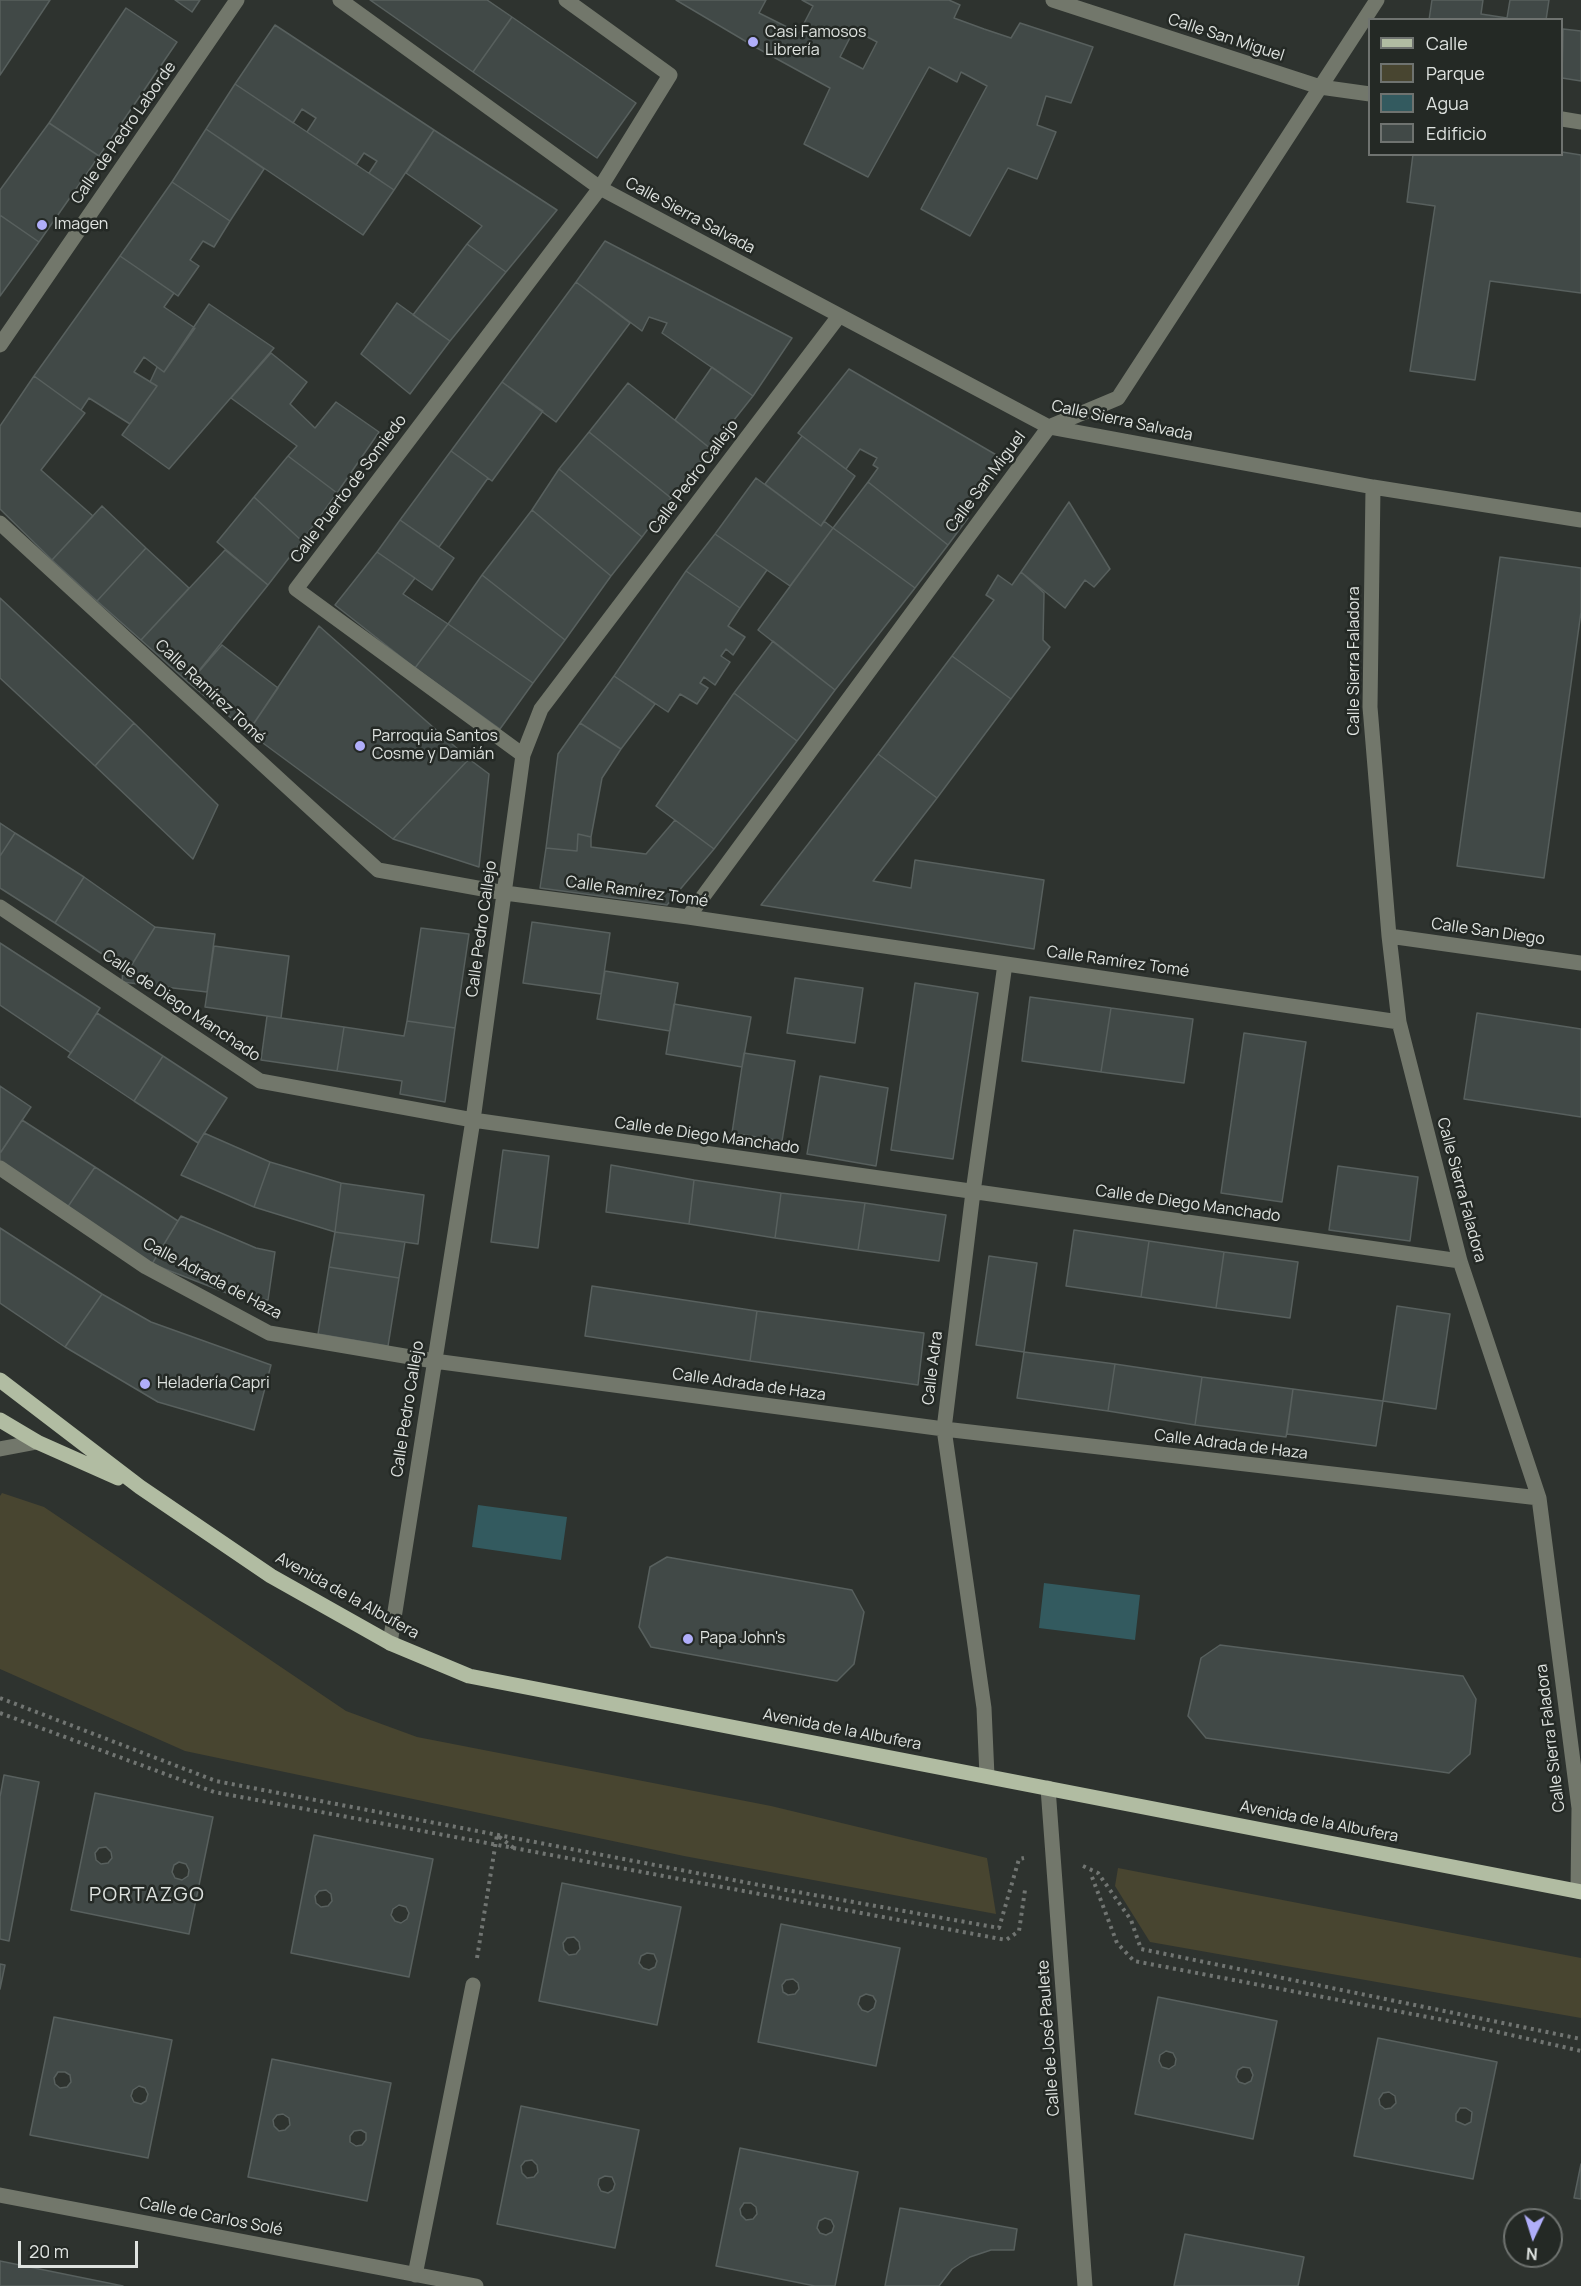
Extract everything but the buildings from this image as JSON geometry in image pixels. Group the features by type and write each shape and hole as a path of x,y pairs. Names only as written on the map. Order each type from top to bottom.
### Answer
{"main road":[{"name":"Avenida de la Albufera","path":"0,1380 140,1487 272,1576 390,1642 469,1676 1579,1892"},
{"name":"Avenida de la Albufera","path":"0,1420 37,1442 140,1487"}],"street":[{"name":"Calle de Pedro Laborde","path":"0,345 237,0"},
{"name":"Calle Sierra Salvada","path":"340,0 600,188 1049,427 1373,487 1581,520"},
{"name":"Calle Sierra Salvada","path":"566,0 670,75 600,188"},
{"name":"Calle San Miguel","path":"1053,0 1320,87 1368,94"},
{"name":"Calle San Miguel","path":"688,917 1049,427 1118,398 1377,0"},
{"path":"1563,119 1581,122"},
{"name":"Calle Puerto de Somiedo","path":"523,755 296,589 600,188"},
{"name":"Calle Pedro Callejo","path":"390,1642 473,1120 523,755 541,709 839,316"},
{"name":"Calle Sierra Faladora","path":"1373,487 1370,706 1389,936 1399,1022 1460,1261 1539,1498 1580,1808 1579,1892"},
{"name":"Calle Ramírez Tomé","path":"0,524 378,870 505,893 688,917 1399,1022"},
{"name":"Calle de Diego Manchado","path":"0,907 260,1081 473,1120 1460,1261"},
{"name":"Calle San Diego","path":"1389,936 1581,963"},
{"name":"Calle Adra","path":"987,1776 984,1707 944,1429 973,1192 1005,964"},
{"name":"Calle Adrada de Haza","path":"0,1168 146,1267 269,1333 434,1361 944,1429 1539,1498"},
{"path":"0,1449 37,1442"},
{"name":"Calle de José Paulete","path":"1048,1788 1085,2286"},
{"path":"415,2275 473,1985"},
{"name":"Calle de Carlos Solé","path":"0,2195 476,2286"}],"path":[{"path":"0,1698 216,1782 999,1928 1019,1859 1053,1853 1098,1872 1131,1920 1141,1949 1581,2039"},
{"path":"0,1713 214,1792 1005,1940 1019,1930 1025,1889"},
{"path":"473,1985 497,1834"},
{"path":"497,1834 516,1850"},
{"path":"1092,1877 1117,1943 1134,1961 1454,2022 1581,2051"}],"green space":[{"path":"2,1493 44,1507 346,1711 417,1737 771,1806 987,1858 996,1914 684,1856 185,1751 0,1669 0,1496"},
{"path":"1118,1868 1581,1958 1581,2018 1150,1942 1115,1886"}],"water":[{"path":"478,1505 567,1517 561,1560 472,1547"},
{"path":"1044,1583 1140,1595 1135,1640 1039,1628"}],"place":[{"name":"Casi Famosos Librería","path":"753,42"},
{"name":"Imagen","path":"42,225"},
{"name":"Parroquia Santos Cosme y Damián","path":"360,746"},
{"name":"Heladería Capri","path":"145,1384"},
{"name":"Papa John's","path":"688,1639"}],"district":[{"name":"PORTAZGO","path":"147,1895"}]}
